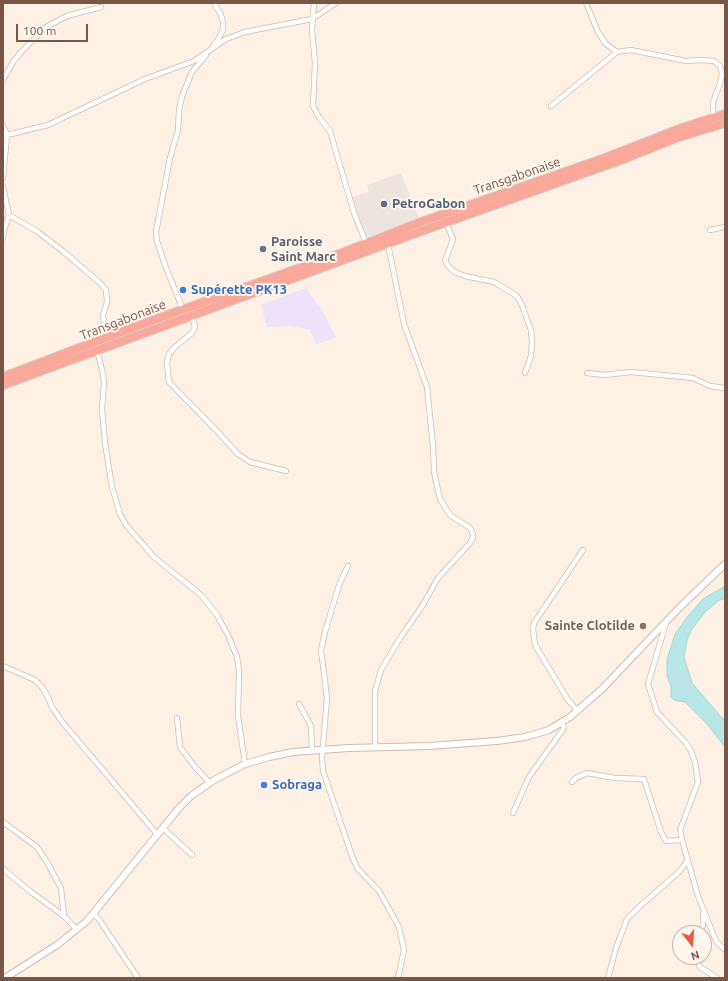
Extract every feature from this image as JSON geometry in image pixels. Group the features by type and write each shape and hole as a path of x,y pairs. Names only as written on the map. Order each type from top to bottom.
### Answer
{"highway":[{"name":"Transgabonaise","path":"3,377 366,243 725,114"},
{"name":"Transgabonaise","path":"3,384 446,222 621,160 676,138 725,123"}],"street":[{"path":"184,310 163,259 157,241 156,232 166,178 178,130 179,111 182,96 192,72 220,38 222,29 221,15 214,3"},
{"path":"314,3 312,19 315,63 313,106 319,117 330,131 354,213 366,243"},
{"path":"5,136 48,125 145,80 194,60 226,39 245,32 312,19 336,3"},
{"path":"586,3 598,32 606,44 617,52"},
{"path":"3,80 13,62 46,27 67,16 101,7"},
{"path":"551,106 617,52 631,50 686,61 714,61 720,66 722,74 713,102 713,118"},
{"path":"3,124 5,136 3,178"},
{"path":"3,187 9,215 3,238"},
{"path":"9,215 38,232 64,252 106,290 107,302 103,315 108,338"},
{"path":"446,222 453,239 445,261 450,268 455,272 466,276 494,282 517,296 521,303 530,330 532,342 525,373"},
{"path":"710,230 725,227"},
{"path":"375,747 375,691 381,670 400,638 421,608 438,578 473,538 470,528 450,515 440,500 434,472 427,387 404,324 388,244"},
{"path":"192,315 195,327 192,333 169,354 167,363 169,382 238,454 250,462 286,471"},
{"path":"97,350 104,383 102,409 105,443 112,487 120,514 126,525 154,557 201,595 217,615 228,635 237,657 239,671 238,716 245,764"},
{"path":"587,373 605,375 631,372 693,378 710,386 725,388"},
{"path":"578,711 568,700 535,645 533,629 534,623 583,550"},
{"path":"5,978 51,949 77,930 93,914 179,808 191,796 225,774 245,764 278,755 312,750 429,746 512,740 542,732 562,722 578,711 614,677 667,621 725,564"},
{"path":"348,566 339,584 324,632 321,650 327,698 322,749 323,771 357,868 379,891 399,927 403,939 404,950 398,978"},
{"path":"667,621 648,684 657,712 686,743 695,762 698,782 680,830 698,896 716,941 725,950"},
{"path":"3,666 35,680 41,686 62,722 157,834"},
{"path":"299,704 311,726 312,750"},
{"path":"177,718 180,747 195,767 210,783"},
{"path":"513,813 529,778 564,728 562,722"},
{"path":"572,782 576,778 588,773 615,778 644,779 661,832 666,841 682,840"},
{"path":"3,822 38,847 61,888 64,916"},
{"path":"163,828 192,855"},
{"path":"608,978 616,948 627,919 679,872 688,860"},
{"path":"3,869 64,916 77,930"},
{"path":"703,925 704,910"},
{"path":"93,914 98,918 138,978"},
{"path":"699,965 717,978"}],"shaded area":[{"path":"401,173 419,218 367,237 360,222 352,197 369,192 367,185"},
{"path":"306,288 321,308 336,337 316,345 310,330 291,326 267,327 261,305"}],"water":[{"path":"725,586 725,598 718,601 705,612 692,629 687,640 684,657 692,683 723,719 725,719 725,747 707,724 685,702 674,700 671,697 671,686 667,676 667,660 675,634 688,616 703,599"}],"place":[{"name":"PetroGabon","path":"384,204"},
{"name":"Paroisse Saint Marc","path":"263,249"},
{"name":"Supérette PK13","path":"183,290"},
{"name":"Sainte Clotilde","path":"643,626"},
{"name":"Sobraga","path":"264,785"}]}
